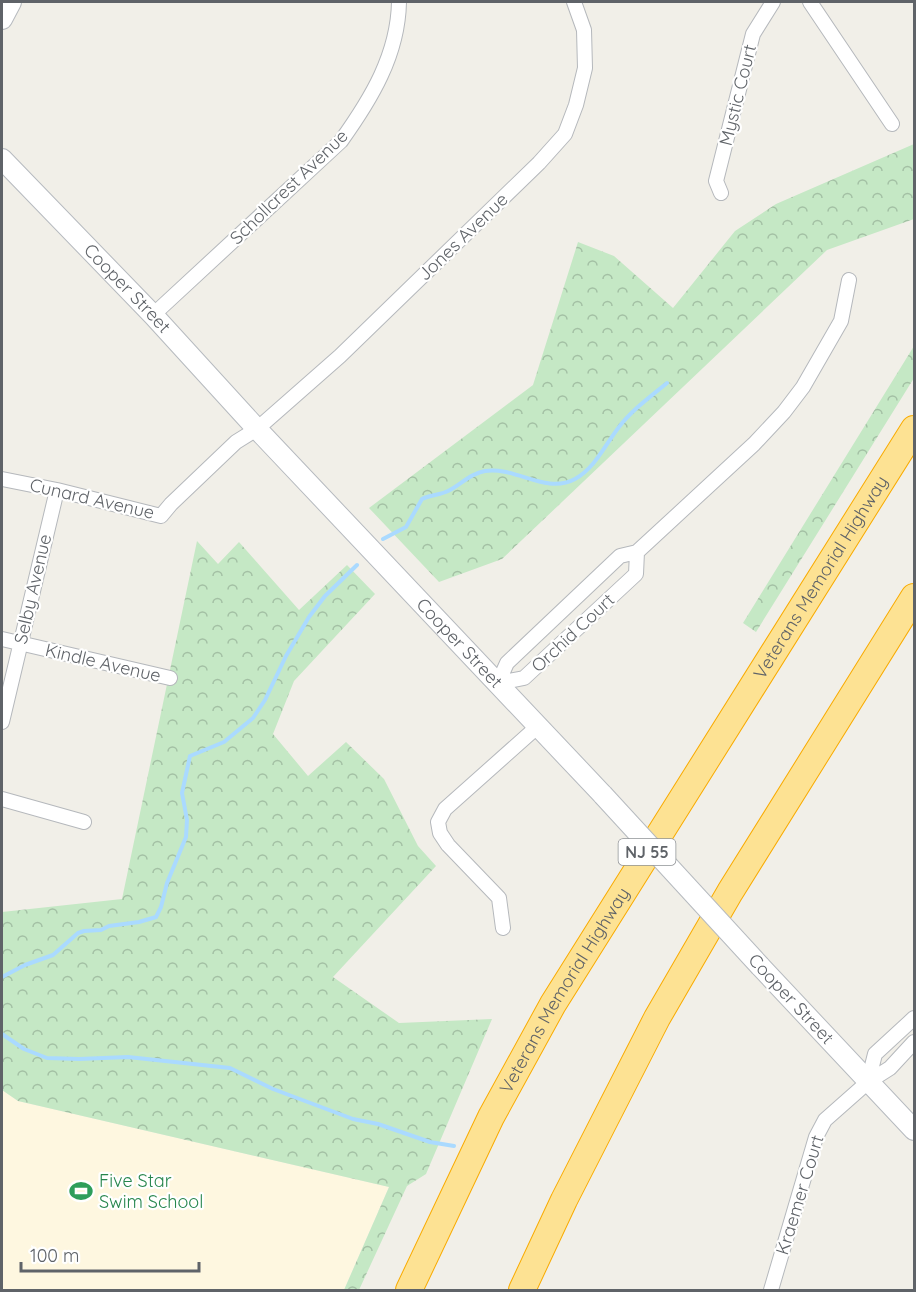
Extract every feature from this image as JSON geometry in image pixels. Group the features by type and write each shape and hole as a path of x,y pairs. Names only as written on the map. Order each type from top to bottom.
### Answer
{"highway":[{"name":"Veterans Memorial Highway","path":"408,1290 491,1117 553,1004 915,429"},
{"path":"522,1290 564,1200 657,1018 730,892 915,597"}],"main road":[{"path":"2,19 11,2"},
{"name":"Cooper Street","path":"2,159 153,315 257,429 498,683 915,1130"}],"street":[{"name":"Schollcrest Avenue","path":"153,315 341,141 365,108 390,59 399,2"},
{"name":"Jones Avenue","path":"257,429 340,356 566,134 585,68 584,30 574,2"},
{"name":"Mystic Court","path":"721,192 716,181 753,34 773,2"},
{"path":"810,2 892,124"},
{"name":"Orchid Court","path":"498,683 507,663 620,556 637,552 784,412 802,387 841,321 849,280"},
{"name":"Cunard Avenue","path":"2,478 161,516 236,442 257,429"},
{"name":"Selby Avenue","path":"2,722 57,490"},
{"name":"Orchid Court","path":"498,683 524,678 636,574 637,552"},
{"name":"Kindle Avenue","path":"2,639 170,678"},
{"path":"503,928 500,898 448,845 440,833 438,822 445,809 537,727"},
{"path":"2,799 84,822"},
{"path":"868,1082 875,1053 915,1018"},
{"name":"Kraemer Court","path":"771,1290 816,1137 825,1120 868,1082 890,1068 915,1042"}],"shaded area":[{"path":"2,1090 18,1101 389,1187 344,1290 2,1290"}],"green space":[{"path":"914,144 914,219 827,250 502,559 439,582 369,508 533,385 578,242 614,256 673,308 735,231 776,204"},
{"path":"914,346 914,378 756,632 743,623"},
{"path":"197,541 218,564 239,542 299,610 347,565 375,594 294,681 273,734 308,776 346,742 384,779 418,846 436,866 333,977 399,1023 492,1019 426,1174 407,1186 359,1290 344,1290 389,1187 18,1101 2,1090 2,912 122,899"}],"waterway":[{"path":"383,539 406,527 422,499 448,491 480,472 508,472 553,484 575,479 588,469 630,415 667,383"},
{"path":"2,977 25,965 53,955 78,933 156,917 186,837 187,820 182,793 190,756 224,742 253,718 309,617 325,596 357,565"},
{"path":"2,1034 24,1049 47,1058 128,1057 230,1068 273,1089 353,1119 378,1124 430,1142 454,1146"}],"place":[{"name":"Five Star Swim School","path":"81,1191"}]}
